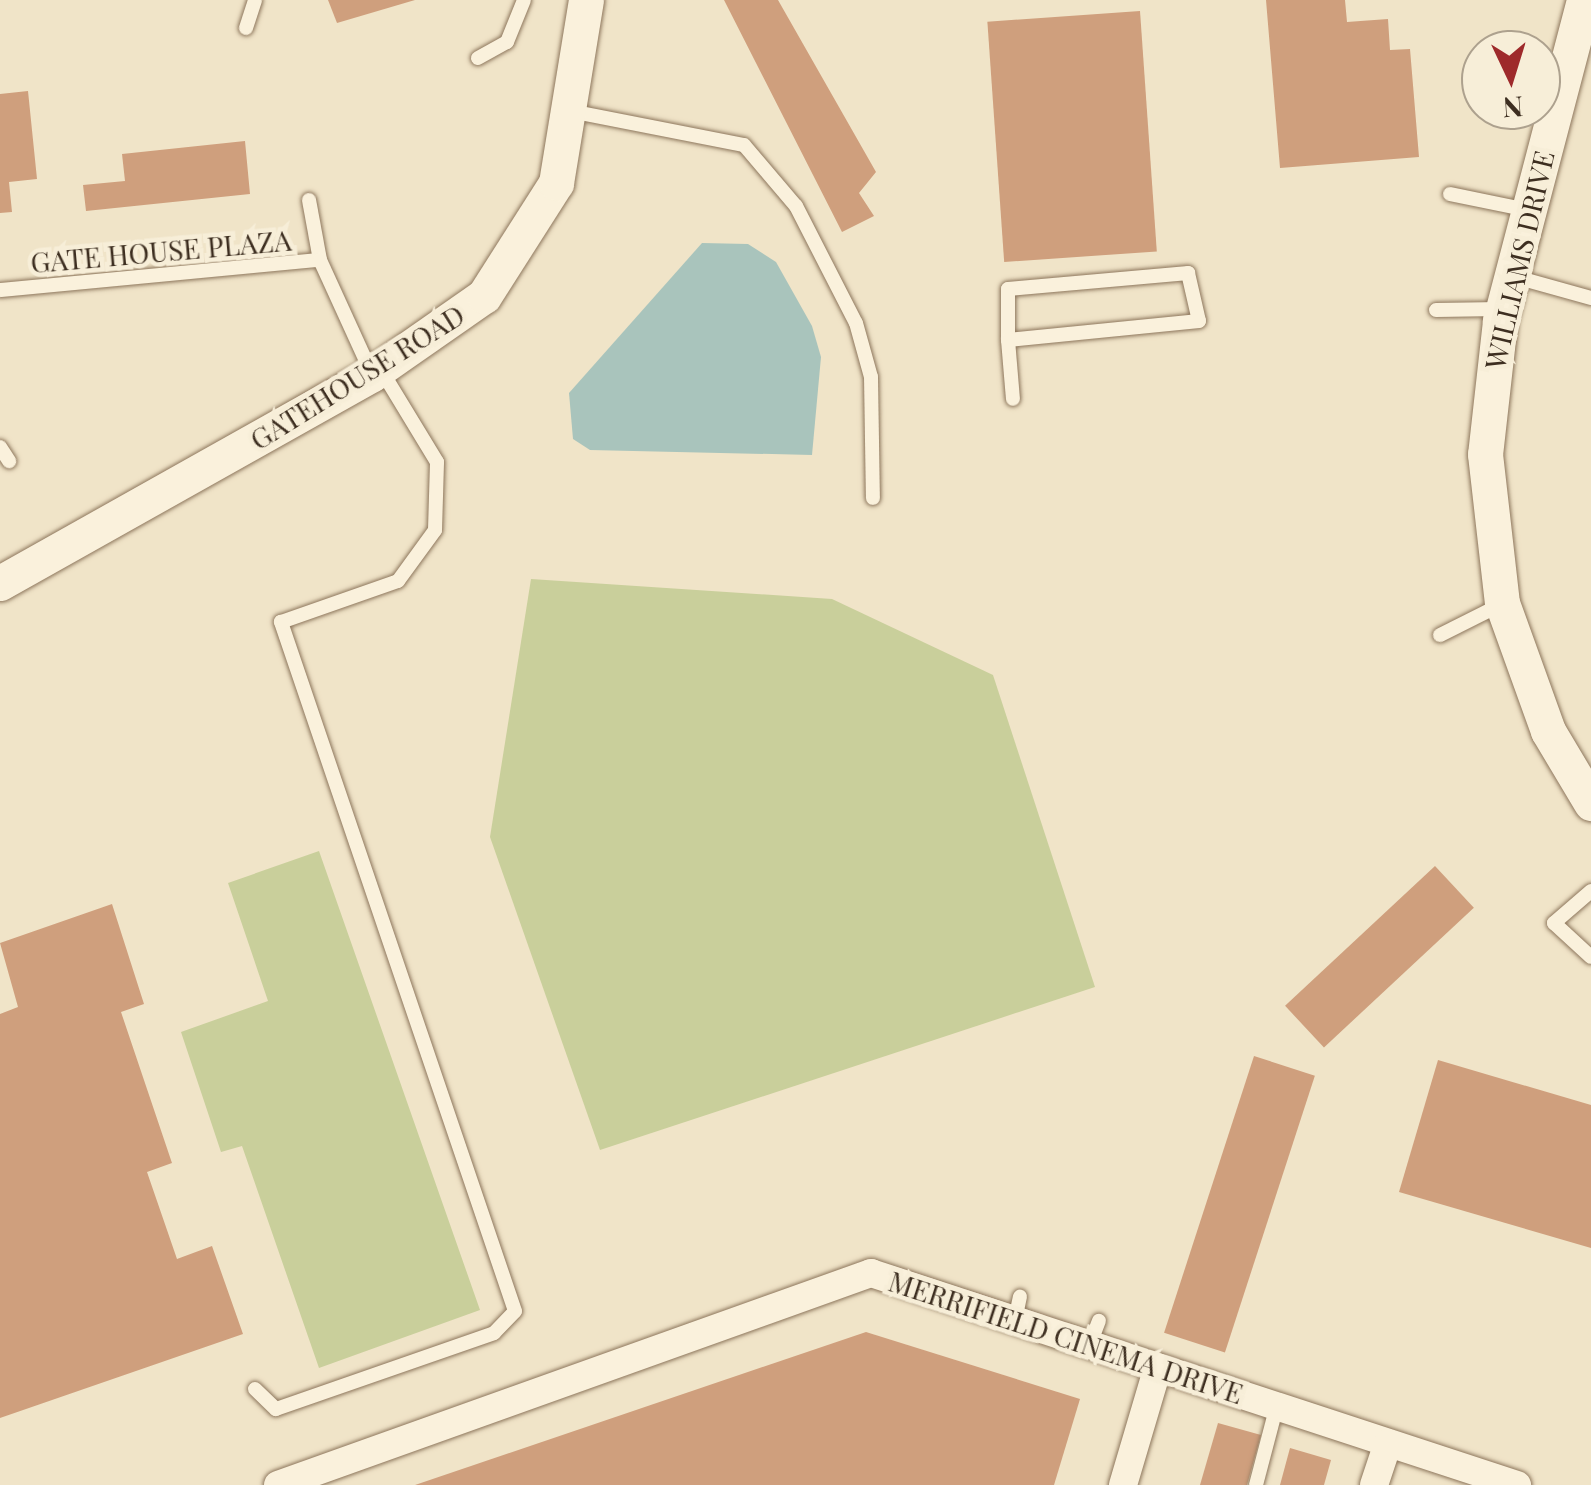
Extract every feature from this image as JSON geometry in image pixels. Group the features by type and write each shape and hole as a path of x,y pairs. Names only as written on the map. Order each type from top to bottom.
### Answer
{"street":[{"name":"GATEHOUSE ROAD","path":"0,583 376,372 446,327 511,266 556,183 586,0"},
{"name":"WILLIAMS DRIVE","path":"1584,0 1507,292 1485,454 1502,603 1548,731 1591,803"},
{"name":"MERRIFIELD CINEMA DRIVE","path":"278,1485 870,1273 1018,1309 1095,1333 1158,1366 1507,1483"},
{"path":"1123,1485 1158,1366"},
{"path":"1374,1485 1388,1443"}],"lane":[{"path":"246,28 255,0"},
{"path":"478,58 507,42 524,0"},
{"path":"570,111 744,145 796,206 856,323 872,376 873,498"},
{"path":"1450,194 1528,210"},
{"path":"310,200 320,260"},
{"name":"GATE HOUSE PLAZA","path":"0,290 320,260 376,372 437,462 434,530 398,580 282,622 515,1311 494,1333 276,1408 255,1389"},
{"path":"1008,340 1071,337 1199,320 1188,273 1008,289 1008,340 1012,399"},
{"path":"1436,310 1507,292 1591,298"},
{"path":"0,447 9,461"},
{"path":"1440,635 1502,603"},
{"path":"1591,892 1554,923 1591,957"},
{"path":"1256,1485 1277,1406"}],"green space":[{"path":"531,579 832,599 993,675 1095,987 600,1150 490,837"},
{"path":"319,851 480,1310 319,1368 242,1146 221,1152 181,1032 268,1001 228,883"}],"water":[{"path":"702,243 748,244 776,262 812,326 821,357 812,455 590,450 573,439 569,393"}],"building":[{"path":"328,0 415,0 337,23"},
{"path":"724,0 778,0 876,172 859,193 874,216 842,232"},
{"path":"1266,0 1345,0 1347,22 1388,19 1390,50 1410,49 1419,157 1280,168"},
{"path":"1140,11 1157,251 1004,262 987,22"},
{"path":"28,91 37,179 9,182 12,212 0,213 0,94"},
{"path":"245,141 250,194 86,211 83,185 125,181 122,154"},
{"path":"1435,866 1474,908 1324,1047 1285,1006"},
{"path":"112,904 144,1004 121,1012 172,1163 147,1172 177,1259 212,1246 243,1334 0,1418 0,1014 18,1007 0,943"},
{"path":"1254,1056 1315,1076 1225,1353 1164,1333"},
{"path":"1438,1060 1591,1105 1591,1248 1399,1192"},
{"path":"866,1332 1080,1399 1054,1485 415,1485"},
{"path":"1218,1423 1261,1435 1247,1485 1200,1485"},
{"path":"1290,1448 1331,1460 1324,1485 1280,1485"}]}
